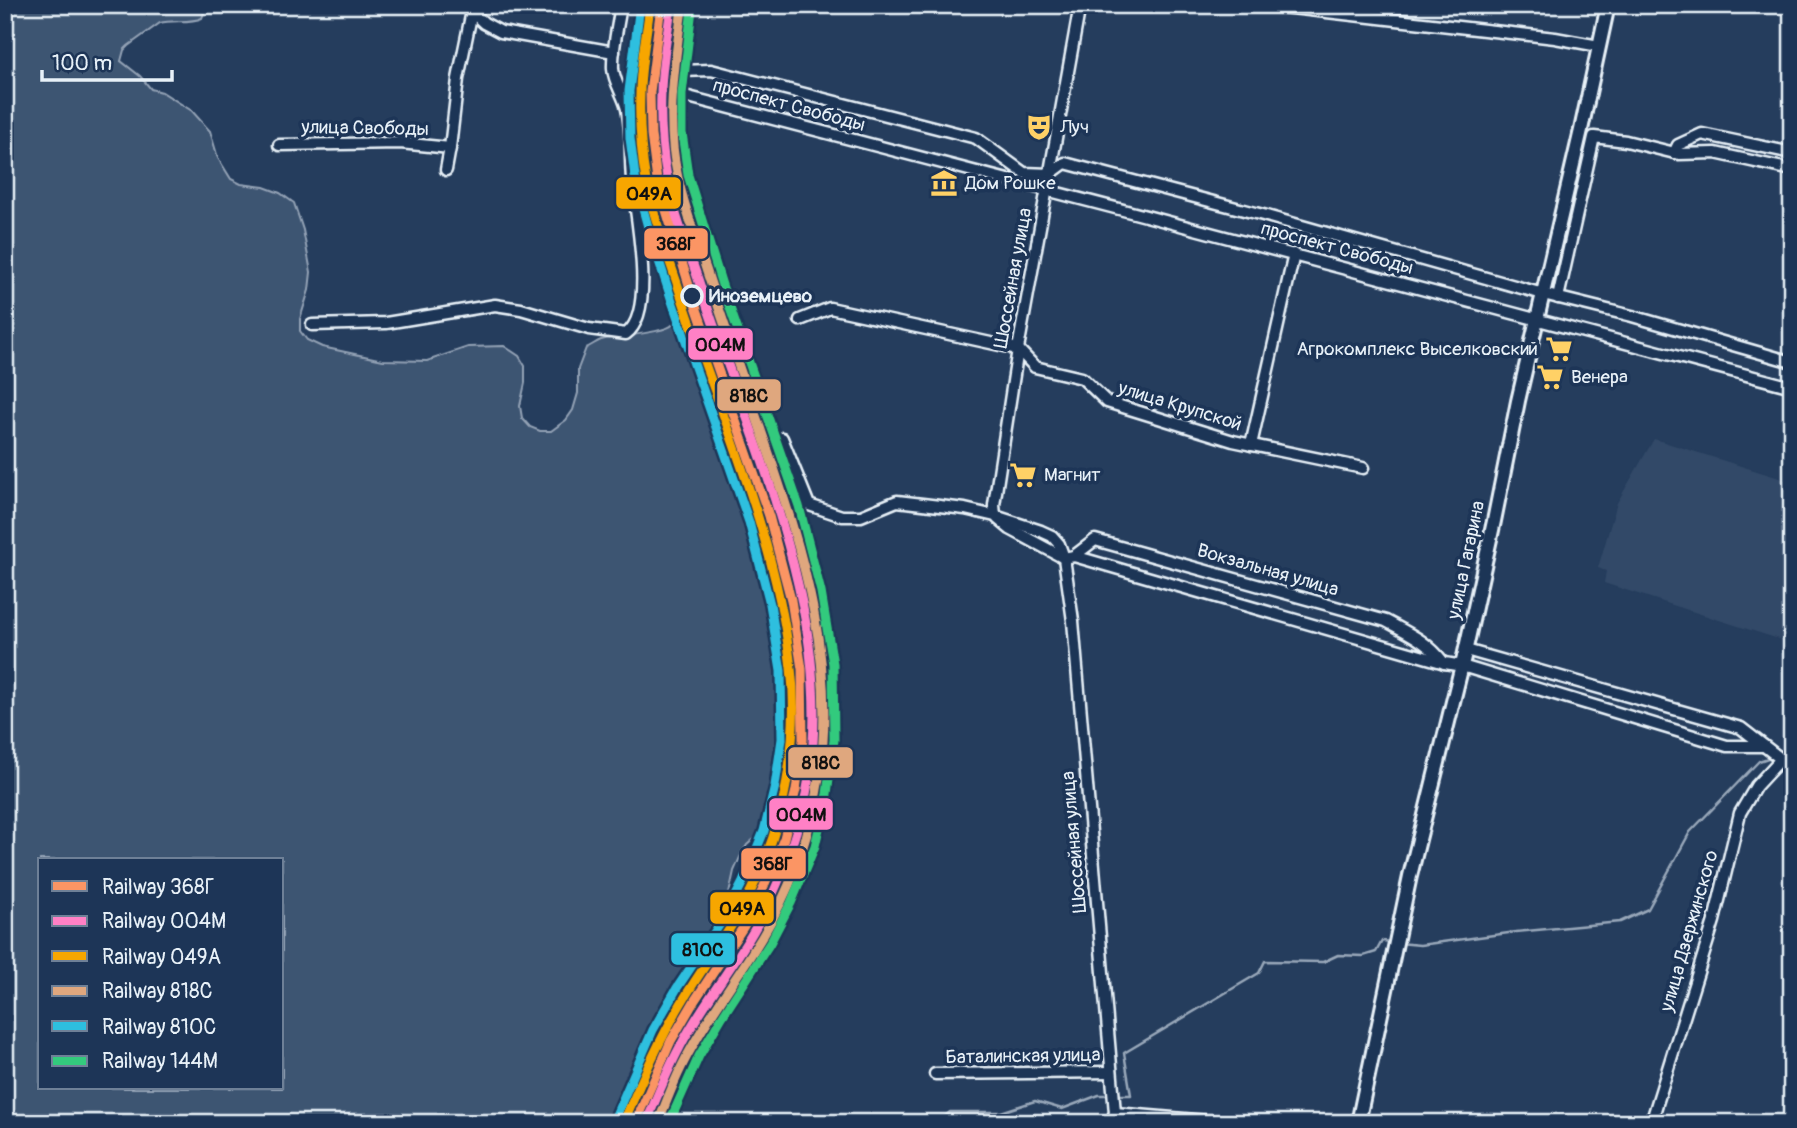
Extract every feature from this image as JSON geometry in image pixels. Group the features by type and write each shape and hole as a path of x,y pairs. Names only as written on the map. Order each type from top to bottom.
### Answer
{"main road":[{"name":"улица Гагарина","path":"1358,1123 1398,929 1466,650 1518,401 1608,5"}],"street":[{"path":"456,5 468,8 484,23 501,32 614,52"},
{"path":"312,325 386,323 495,306 522,309 589,329 626,334 631,331 636,323 642,296 642,258 627,111 613,72 621,5"},
{"name":"Шоссейная улица","path":"995,516 994,505 1018,349 1080,5"},
{"path":"1265,5 1555,38 1600,46"},
{"name":"улица Свободы","path":"446,170 458,79 472,11"},
{"name":"проспект Свободы","path":"1792,362 1632,316 1065,163 1050,174 1024,173 976,138 710,70 682,71 677,94 1047,189 1792,387"},
{"path":"1674,153 1678,145 1702,134 1792,153"},
{"path":"1558,298 1594,137 1626,141 1674,153 1715,153 1792,170"},
{"name":"улица Свободы","path":"278,145 400,143 450,148"},
{"path":"1251,445 1294,254"},
{"name":"улица Крупской","path":"800,320 830,308 1018,349 1035,367 1083,377 1107,402 1233,441 1363,468"},
{"path":"782,438 809,505 842,516 861,516 897,501 965,509 995,516 1052,536 1069,557"},
{"name":"Вокзальная улица","path":"1069,557 1095,540 1387,621 1420,639 1445,663"},
{"name":"Шоссейная улица","path":"1069,557 1111,1072 1112,1118"},
{"name":"Вокзальная улица","path":"1069,557 1462,666 1727,746 1764,746"},
{"path":"1466,650 1741,729 1781,759 1792,762"},
{"name":"улица Дзержинского","path":"1651,1123 1714,921 1740,813 1756,786 1781,759"},
{"name":"Баталинская улица","path":"935,1074 1111,1072"},
{"path":"1112,1118 1231,1123"}],"shaded area":[{"path":"5,5 207,5 202,18 160,23 128,46 121,61 151,89 162,92 192,111 210,131 218,158 231,179 280,193 294,203 303,230 311,272 309,290 300,319 300,331 307,340 322,347 383,360 427,361 468,347 504,346 519,356 525,366 525,383 520,406 522,418 530,427 551,431 566,420 573,410 578,393 578,369 586,348 601,340 669,327 674,322 674,301 680,300 684,304 714,401 749,493 787,612 796,653 799,696 794,742 773,818 741,855 729,894 719,909 691,970 651,1033 618,1123 5,1123"},
{"path":"1654,439 1792,482 1791,643 1604,583 1606,571 1598,568 1617,503"}],"waterway":[{"path":"1782,752 1792,751"},
{"path":"1399,943 1420,945 1620,922 1648,909 1690,832 1759,761 1768,758"},
{"path":"1120,1095 1131,1095 1124,1053 1259,973 1265,961 1323,962 1338,955 1363,956 1376,952 1382,941 1393,942"},
{"path":"937,1123 950,1112 1001,1112 1035,1101 1062,1109 1099,1095 1106,1095"}],"rail line":[{"name":"810С","path":"616,1115 653,1030 677,988 726,915 743,882 764,831 775,786 782,739 781,671 770,604 749,522 672,301 636,184 630,138 629,91 640,5"},
{"name":"049А","path":"625,1119 668,1027 742,908 766,857 786,786 793,712 791,668 773,569 744,473 660,233 646,181 640,93 650,5"},
{"name":"368Г","path":"635,1123 671,1041 744,926 762,891 784,838 796,790 803,740 802,669 791,600 769,516 692,295 657,181 651,135 650,92 661,5"},
{"name":"004М","path":"646,1123 688,1032 753,932 778,883 797,830 806,794 814,730 811,664 801,598 785,532 681,229 667,177 661,94 671,6"},
{"name":"818С","path":"658,1123 687,1056 762,937 795,868 816,795 823,749 824,703 814,612 792,523 678,178 672,114 682,8"},
{"name":"144М","path":"669,1123 699,1056 770,943 791,903 815,846 827,794 834,740 833,664 821,592 799,506 722,285 688,175 682,133 682,94 692,9"}],"place":[{"name":"Луч","path":"1039,127"},
{"name":"Дом Рошке","path":"944,183"},
{"name":"Иноземцево","path":"692,296"},
{"name":"Агрокомплекс Выселковский","path":"1559,349"},
{"name":"Венера","path":"1550,377"},
{"name":"Магнит","path":"1023,475"}]}
